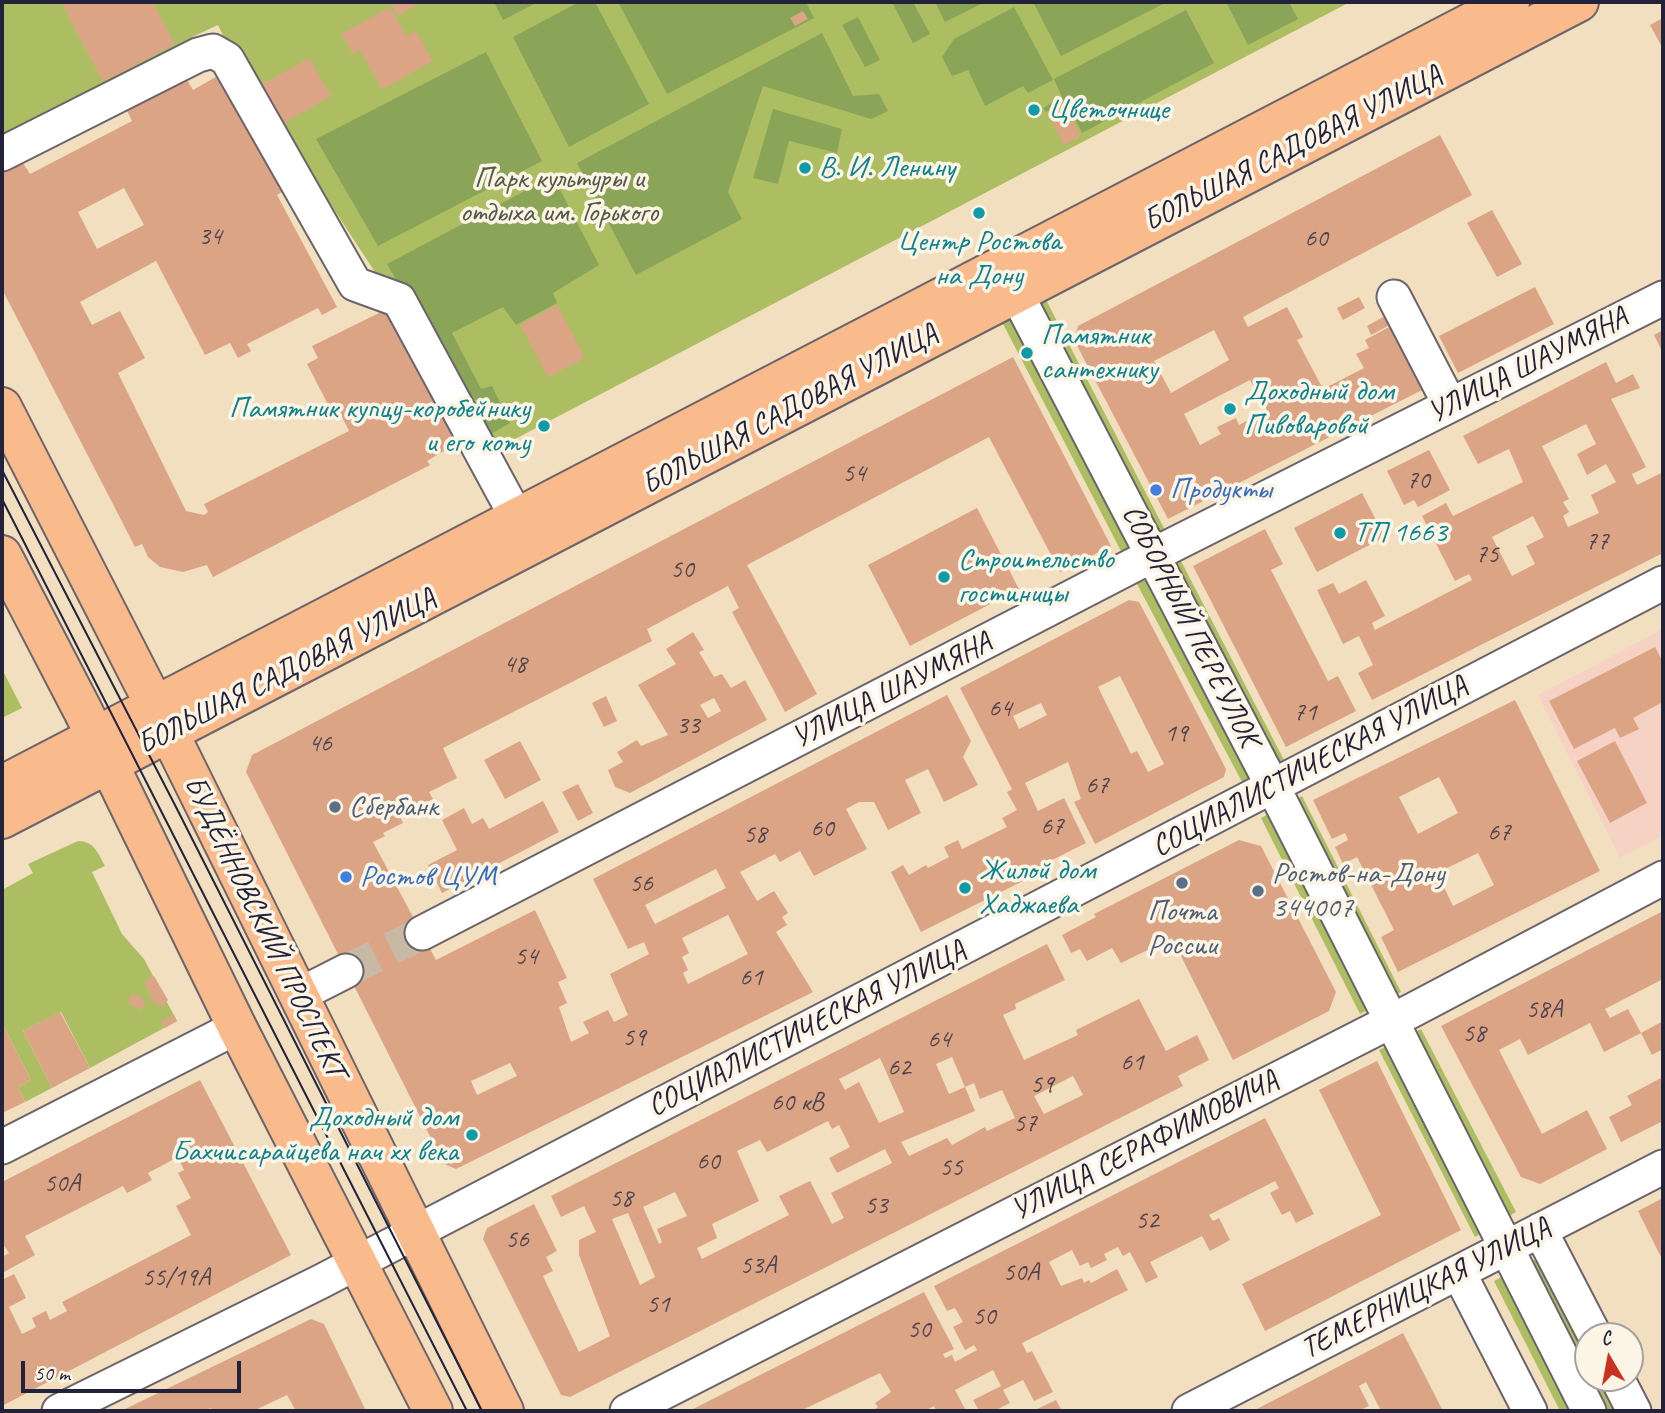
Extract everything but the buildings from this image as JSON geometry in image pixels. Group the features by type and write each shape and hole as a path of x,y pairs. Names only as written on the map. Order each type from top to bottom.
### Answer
{"main road":[{"name":"БОЛЬШАЯ САДОВАЯ УЛИЦА","path":"162,720 517,518 1510,2"},
{"name":"БОЛЬШАЯ САДОВАЯ УЛИЦА","path":"2,819 102,751 1015,291 1579,2"},
{"name":"БУДЁННОВСКИЙ ПРОСПЕКТ","path":"2,407 162,720 504,1411"},
{"path":"2,555 102,751 237,1027 359,1261 433,1411"},
{"name":"БОЛЬШАЯ САДОВАЯ УЛИЦА","path":"2,785 102,751"}],"street":[{"path":"2,155 198,55 213,51 227,59 355,284 400,300 517,518"},
{"name":"СОБОРНЫЙ ПЕРЕУЛОК","path":"1015,291 1272,785 1508,1247 1588,1411"},
{"path":"1394,297 1450,405"},
{"name":"УЛИЦА ШАУМЯНА","path":"422,933 1153,555 1663,298"},
{"name":"СОЦИАЛИСТИЧЕСКАЯ УЛИЦА","path":"59,1411 359,1261 1663,583"},
{"name":"УЛИЦА СЕРАФИМОВИЧА","path":"626,1411 1663,878"},
{"path":"297,996 346,971"},
{"path":"2,1147 237,1027"},
{"name":"ТЕМЕРНИЦКАЯ УЛИЦА","path":"1189,1411 1663,1167"},
{"path":"1540,1230 1588,1322"},
{"path":"1459,1273 1530,1411"},
{"path":"1624,1392 1634,1411"}],"shaded area":[{"path":"1663,629 1663,836 1620,858 1538,695"}],"green space":[{"name":"Парк культуры и отдыха им. Горького","path":"2,2 1350,2 492,451 231,52 218,25 192,37 174,57 2,143"},
{"path":"494,2 538,2 503,20"},
{"path":"579,2 595,2 649,104 569,147 513,37"},
{"path":"618,2 806,2 814,18 667,94"},
{"path":"892,2 913,2 930,34 913,43"},
{"path":"935,2 985,2 945,22"},
{"path":"1033,2 1167,2 1061,56"},
{"path":"1226,2 1289,2 1298,19 1248,45"},
{"path":"1014,7 1053,80 1028,93 1023,86 985,106 968,70 952,76 942,57 954,39"},
{"path":"1186,10 1214,63 1082,133 1066,102 1046,112 1043,108 1062,97 1054,79"},
{"path":"858,17 880,60 865,67 842,25"},
{"path":"822,33 853,96 879,94 888,111 871,119 763,86 728,192 742,219 636,275 577,163"},
{"path":"486,52 542,161 378,246 316,139"},
{"path":"773,109 842,129 837,153 789,141 778,184 753,178"},
{"path":"553,176 599,265 553,293 557,303 516,325 503,307 452,333 481,389 492,386 510,423 484,438 477,427 484,419 476,400 465,397 387,264"},
{"path":"1044,296 1165,530 1122,553 1001,320"},
{"path":"1181,561 1284,760 1242,782 1137,584"},
{"path":"2,669 22,708 2,718"},
{"path":"1302,796 1401,992 1360,1014 1261,818"},
{"path":"78,841 92,845 105,866 92,872 122,934 144,959 177,1021 90,1068 61,1012 23,1031 52,1088 25,1102 18,1087 31,1080 2,1023 2,890 33,873 28,864"},
{"path":"1421,1029 1516,1212 1475,1237 1379,1050"},
{"path":"1540,1257 1574,1323 1574,1392 1609,1392 1619,1411 1560,1411 1494,1281"}],"tunnel":[{"path":"346,971 422,933"}],"tram line":[{"path":"2,470 482,1411"},
{"path":"2,499 467,1411"}],"place":[{"name":"Цветочнице","path":"1034,110"},
{"name":"В. И. Ленину","path":"805,168"},
{"name":"Центр Ростова на Дону","path":"979,213"},
{"name":"Памятник сантехнику","path":"1027,353"},
{"name":"Доходный дом Пивоваровой","path":"1230,409"},
{"name":"Памятник купцу-коробейнику и его коту","path":"544,426"},
{"name":"Продукты","path":"1156,490"},
{"name":"ТП 1663","path":"1340,533"},
{"name":"Строительство гостиницы","path":"944,577"},
{"name":"Сбербанк","path":"335,807"},
{"name":"Ростов ЦУМ","path":"346,877"},
{"name":"Почта России","path":"1182,883"},
{"name":"Жилой дом Хаджаева","path":"965,888"},
{"name":"Ростов-на-Дону 344007","path":"1258,891"},
{"name":"Доходный дом Бахчисарайцева нач xx века","path":"472,1135"}]}
